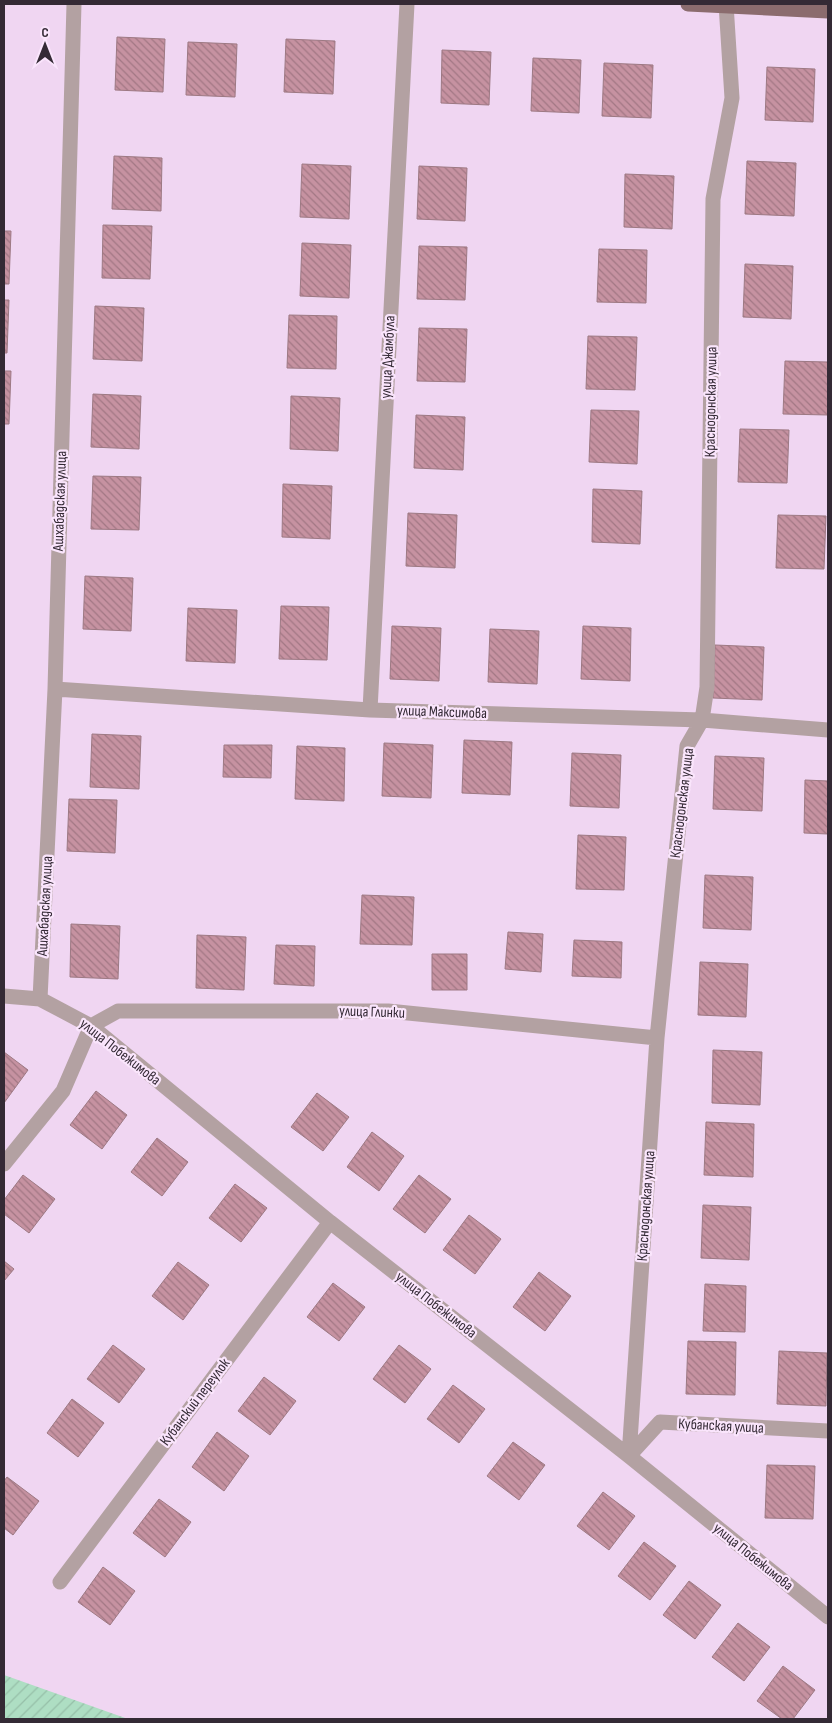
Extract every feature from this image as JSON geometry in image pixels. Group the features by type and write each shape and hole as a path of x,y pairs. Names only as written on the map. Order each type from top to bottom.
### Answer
{"main road":[{"path":"688,4 828,10"}],"street":[{"name":"Ашхабадская улица","path":"40,998 55,689 74,4"},
{"name":"улица Джамбула","path":"370,710 407,4"},
{"name":"Краснодонская улица","path":"629,1456 656,1038 687,746 702,720 707,687 714,199 732,98 726,5"},
{"name":"улица Максимова","path":"55,689 370,710 702,720 828,730"},
{"path":"4,996 40,998"},
{"name":"улица Побежимова","path":"40,998 91,1026 330,1222 629,1456 828,1618"},
{"name":"улица Глинки","path":"91,1026 118,1011 388,1011 656,1038"},
{"path":"4,1164 63,1091 91,1026"},
{"name":"Кубанский переулок","path":"60,1582 330,1222"},
{"name":"Кубанская улица","path":"629,1456 660,1422 828,1431"}],"green space":[{"path":"4,1675 128,1719 4,1719"}],"building":[{"path":"117,37 165,39 163,92 115,90"},
{"path":"286,39 335,41 333,94 284,92"},
{"path":"188,42 237,44 235,97 186,95"},
{"path":"442,50 491,52 489,105 441,103"},
{"path":"533,58 581,60 579,113 531,111"},
{"path":"604,63 653,65 651,118 602,116"},
{"path":"767,67 815,69 813,122 765,120"},
{"path":"114,156 162,158 161,211 112,209"},
{"path":"747,161 796,163 794,216 745,214"},
{"path":"302,164 351,166 349,219 300,217"},
{"path":"419,166 467,168 465,221 417,219"},
{"path":"625,174 674,176 672,229 624,227"},
{"path":"103,225 152,226 150,279 102,278"},
{"path":"4,231 11,231 9,284 4,284"},
{"path":"302,243 351,245 349,298 300,296"},
{"path":"419,246 467,247 465,300 417,299"},
{"path":"599,249 647,250 646,303 597,302"},
{"path":"745,264 793,266 791,319 743,317"},
{"path":"4,300 9,300 7,353 4,353"},
{"path":"95,306 144,308 142,361 93,359"},
{"path":"289,315 337,316 336,369 287,368"},
{"path":"419,328 467,329 465,382 417,381"},
{"path":"588,336 637,337 635,390 586,389"},
{"path":"785,361 828,362 828,415 783,414"},
{"path":"4,371 11,371 9,424 4,424"},
{"path":"93,394 141,396 139,449 91,447"},
{"path":"291,396 340,398 338,451 290,449"},
{"path":"591,410 639,411 637,464 589,462"},
{"path":"416,415 465,417 463,470 414,468"},
{"path":"740,429 789,430 787,483 738,482"},
{"path":"93,476 141,477 139,530 91,529"},
{"path":"283,484 332,486 330,539 282,537"},
{"path":"593,489 642,491 640,544 592,542"},
{"path":"408,513 457,515 455,568 406,566"},
{"path":"778,515 826,516 824,569 776,568"},
{"path":"85,576 133,578 131,631 83,629"},
{"path":"281,606 329,607 327,660 279,659"},
{"path":"188,608 237,610 235,663 186,661"},
{"path":"392,626 441,628 439,681 390,679"},
{"path":"583,626 631,628 630,681 581,679"},
{"path":"490,629 539,631 537,684 488,682"},
{"path":"715,645 764,647 762,700 713,698"},
{"path":"92,734 141,736 139,789 90,787"},
{"path":"464,740 512,742 510,795 462,793"},
{"path":"384,743 433,745 431,798 382,796"},
{"path":"224,745 272,745 271,778 223,777"},
{"path":"297,746 345,748 344,801 295,799"},
{"path":"572,753 621,755 619,808 570,806"},
{"path":"715,756 764,758 762,811 713,809"},
{"path":"805,780 828,781 828,834 804,833"},
{"path":"69,799 117,800 115,853 67,851"},
{"path":"578,835 626,837 624,890 576,889"},
{"path":"705,875 753,877 751,930 703,928"},
{"path":"362,895 414,897 412,945 360,944"},
{"path":"71,924 120,926 118,979 70,977"},
{"path":"508,932 543,934 541,972 505,969"},
{"path":"197,935 246,937 244,990 196,988"},
{"path":"574,940 622,942 621,978 572,976"},
{"path":"276,945 315,946 314,986 274,984"},
{"path":"432,954 467,954 467,990 432,990"},
{"path":"700,962 748,964 746,1017 698,1015"},
{"path":"713,1050 762,1052 760,1105 712,1103"},
{"path":"4,1052 28,1070 4,1103"},
{"path":"96,1091 127,1115 102,1149 70,1125"},
{"path":"317,1093 349,1117 323,1151 291,1127"},
{"path":"706,1122 754,1124 753,1177 704,1175"},
{"path":"372,1132 404,1156 379,1191 347,1167"},
{"path":"157,1138 188,1162 162,1196 131,1172"},
{"path":"23,1175 55,1199 29,1233 4,1214 4,1200"},
{"path":"419,1175 451,1199 425,1233 393,1209"},
{"path":"235,1184 267,1208 241,1242 209,1218"},
{"path":"703,1205 751,1207 749,1260 701,1258"},
{"path":"469,1215 501,1239 475,1274 443,1250"},
{"path":"4,1261 14,1269 4,1281"},
{"path":"178,1262 209,1285 183,1320 152,1296"},
{"path":"539,1272 571,1296 545,1331 513,1307"},
{"path":"333,1283 365,1307 339,1341 307,1317"},
{"path":"705,1284 746,1286 745,1332 703,1331"},
{"path":"688,1341 736,1342 735,1395 686,1394"},
{"path":"113,1345 145,1369 119,1403 87,1379"},
{"path":"399,1345 431,1369 405,1403 373,1379"},
{"path":"779,1351 827,1353 826,1406 777,1404"},
{"path":"264,1377 296,1401 270,1435 238,1411"},
{"path":"453,1385 485,1409 459,1443 427,1419"},
{"path":"72,1399 104,1423 78,1457 47,1433"},
{"path":"217,1432 249,1456 224,1491 192,1467"},
{"path":"513,1442 545,1465 519,1500 487,1476"},
{"path":"767,1465 815,1466 813,1519 765,1518"},
{"path":"7,1477 39,1501 13,1535 4,1528 4,1481"},
{"path":"603,1492 635,1516 609,1550 577,1526"},
{"path":"159,1499 191,1522 165,1557 133,1533"},
{"path":"644,1542 676,1566 650,1600 618,1576"},
{"path":"103,1567 135,1591 110,1625 78,1602"},
{"path":"689,1581 721,1605 695,1639 663,1615"},
{"path":"738,1623 770,1647 744,1681 712,1657"},
{"path":"783,1666 815,1690 793,1719 782,1719 757,1701"}]}
